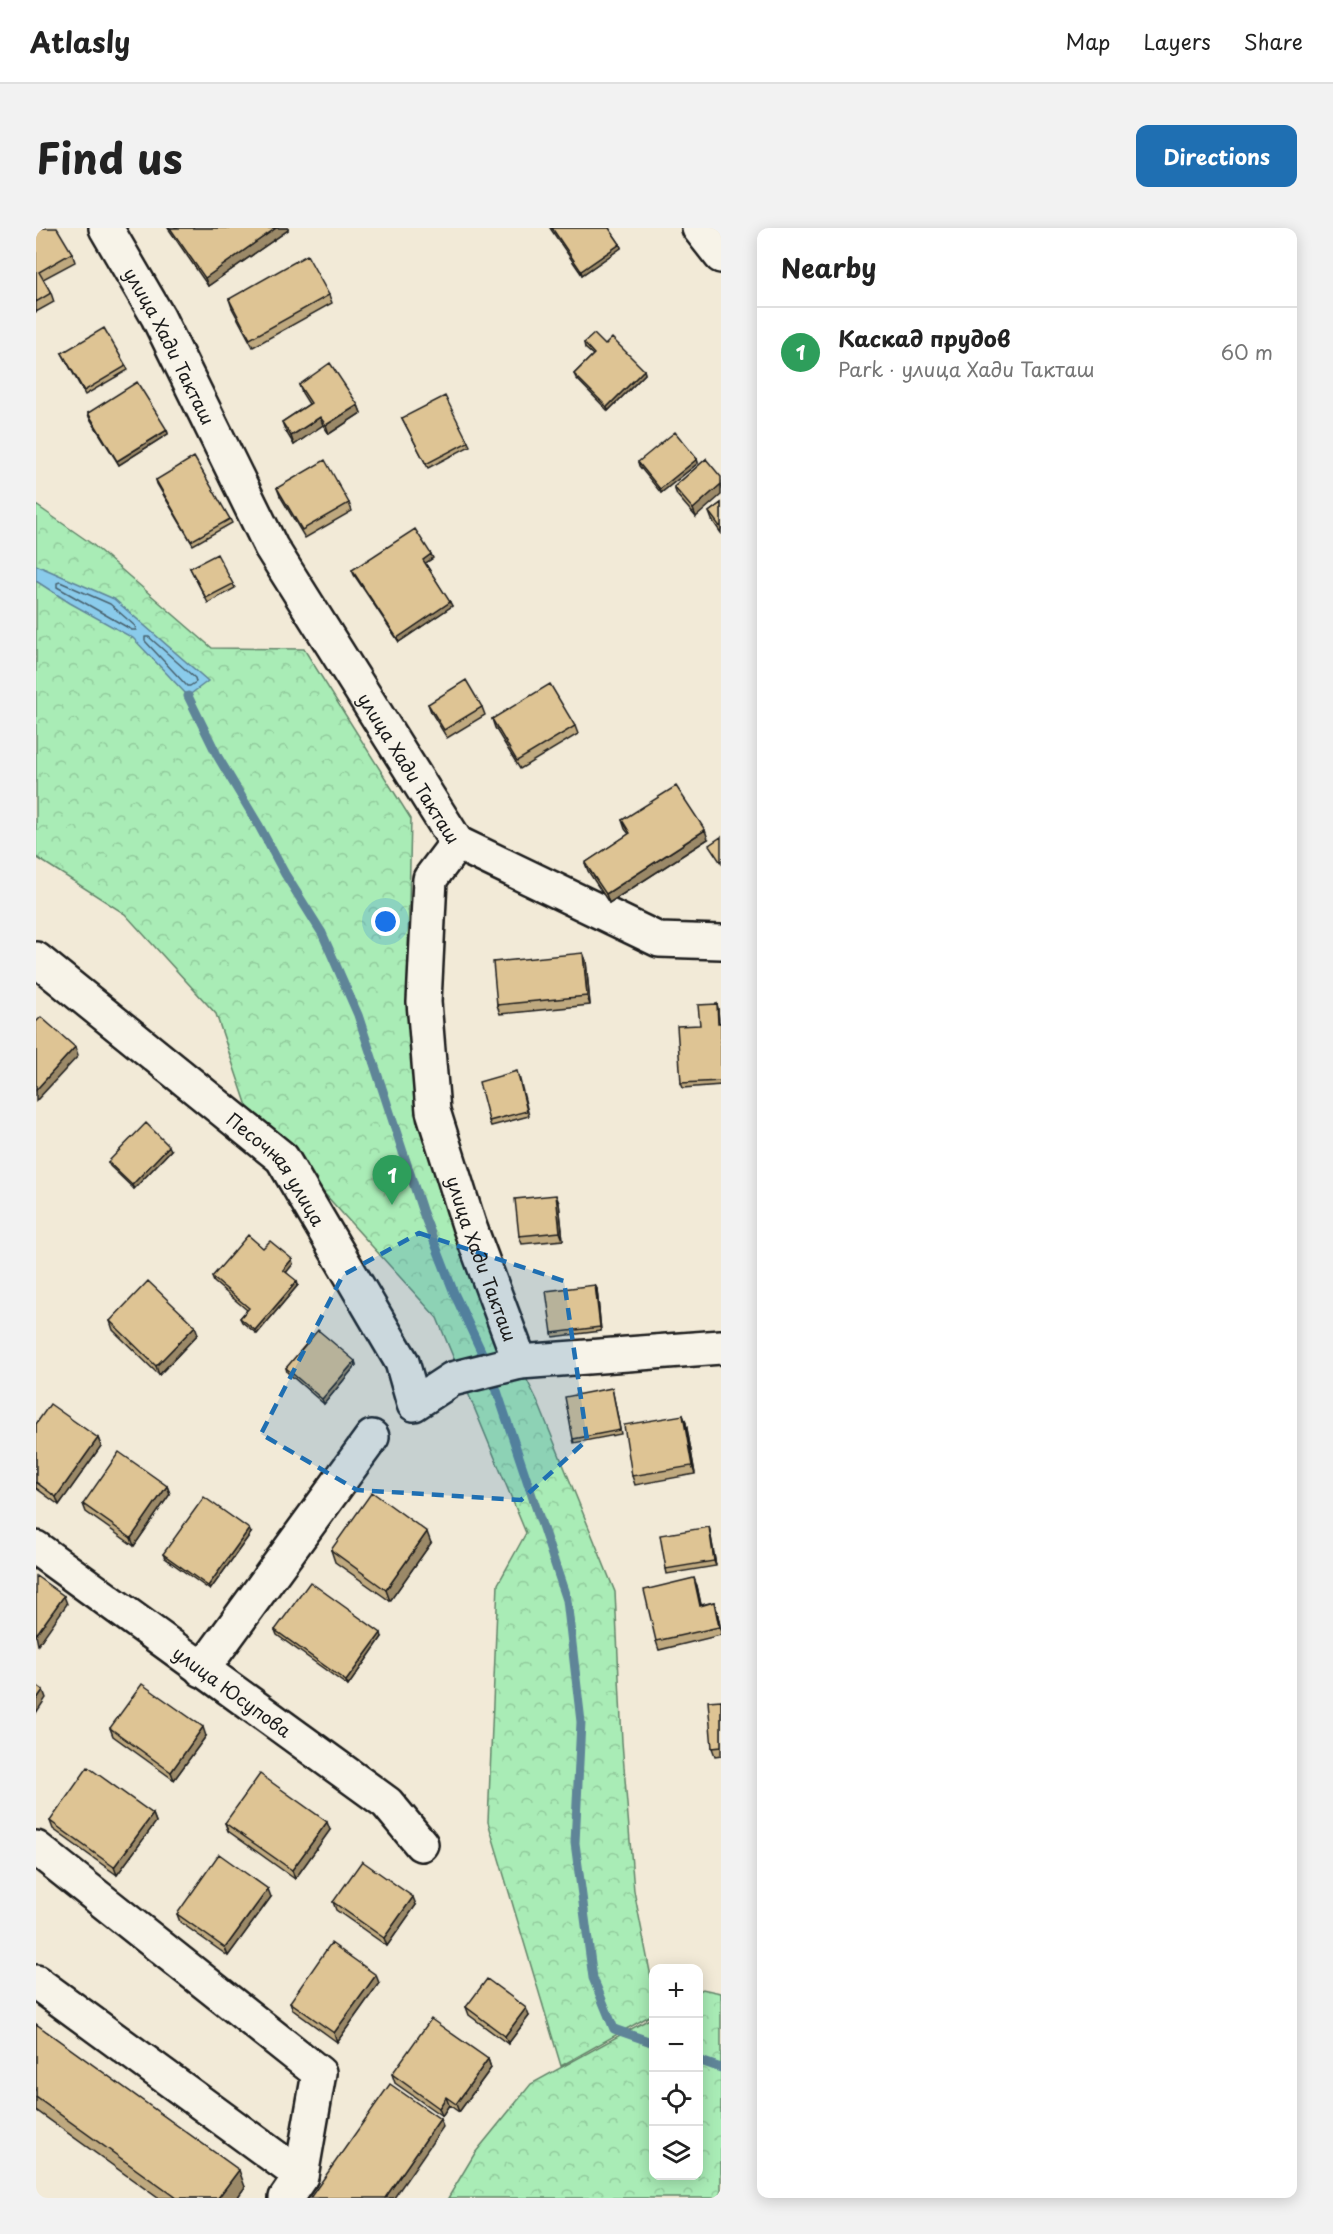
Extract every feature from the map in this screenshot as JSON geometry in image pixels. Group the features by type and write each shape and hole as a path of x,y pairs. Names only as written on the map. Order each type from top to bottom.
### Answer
{"street":[{"name":"улица Хади Такташ","path":"106,228 158,317 271,547 457,843 430,879 424,1002 434,1112 469,1225 520,1362 721,1347"},
{"path":"699,228 721,256"},
{"path":"457,843 659,940 721,942"},
{"name":"Песочная улица","path":"36,959 282,1158 402,1362 414,1404 452,1379 520,1362"},
{"path":"202,1670 372,1437"},
{"name":"улица Юсупова","path":"36,1548 387,1803 421,1844"},
{"path":"36,1848 319,2073 293,2187 36,1982"}],"highlighted area":[{"path":"419,1233 564,1281 587,1440 521,1500 357,1490 261,1434 343,1275"}],"green space":[{"path":"36,505 92,544 212,648 304,649 411,819 408,948 416,1120 482,1290 537,1400 615,1592 622,1742 634,1891 649,1967 649,2016 561,2066 488,1822 498,1584 526,1533 437,1318 248,1109 216,1014 125,914 36,857"},
{"path":"703,1989 721,1993 721,2198 448,2198 475,2153 531,2084 649,2019 649,2180 703,2180"}],"water":[{"path":"36,565 114,599 208,681 188,696 133,638 36,581"}],"building":[{"path":"36,228 57,228 72,253 39,272 51,293 36,302"},
{"path":"170,228 276,228 205,278"},
{"path":"552,228 609,228 620,244 581,271"},
{"path":"307,255 329,295 250,339 229,299"},
{"path":"104,328 126,366 84,391 62,353"},
{"path":"594,334 605,345 612,338 644,370 607,407 574,374 594,354 584,343"},
{"path":"330,363 358,405 326,425 320,417 291,436 282,422 311,403 299,385"},
{"path":"137,382 167,430 117,461 88,413"},
{"path":"445,396 468,442 426,464 402,418"},
{"path":"675,432 697,459 660,489 638,462"},
{"path":"194,457 230,519 191,541 156,480"},
{"path":"706,459 721,477 721,484 693,509 674,487"},
{"path":"325,460 349,503 302,530 277,488"},
{"path":"721,503 721,528 709,512"},
{"path":"415,529 431,554 423,560 450,602 397,638 352,570"},
{"path":"217,554 233,584 206,598 190,568"},
{"path":"466,680 482,707 444,730 428,704"},
{"path":"550,684 575,726 517,761 492,719"},
{"path":"676,786 705,830 606,894 585,863 630,833 622,820"},
{"path":"721,837 721,863 709,845"},
{"path":"583,953 587,996 497,1005 493,962"},
{"path":"717,1004 718,1023 721,1023 721,1081 681,1083 677,1026 700,1025 698,1005"},
{"path":"41,1017 75,1047 36,1090 36,1022"},
{"path":"517,1071 527,1111 489,1121 479,1082"},
{"path":"146,1123 169,1146 132,1185 108,1162"},
{"path":"556,1195 560,1232 519,1236 515,1199"},
{"path":"248,1235 263,1248 270,1241 292,1259 283,1270 297,1281 255,1330 240,1318 249,1308 212,1277"},
{"path":"148,1281 195,1326 156,1366 110,1321"},
{"path":"595,1285 600,1327 552,1333 546,1291"},
{"path":"318,1330 355,1361 322,1399 286,1368"},
{"path":"612,1388 620,1430 573,1439 565,1397"},
{"path":"50,1404 98,1438 56,1497 36,1482 36,1424"},
{"path":"683,1415 692,1466 632,1476 624,1425"},
{"path":"119,1452 167,1486 131,1538 83,1504"},
{"path":"372,1492 427,1532 386,1590 331,1550"},
{"path":"204,1497 249,1529 208,1586 163,1554"},
{"path":"709,1527 714,1561 666,1569 660,1535"},
{"path":"36,1576 64,1596 36,1635"},
{"path":"694,1578 700,1606 714,1602 719,1627 656,1641 644,1590"},
{"path":"310,1582 381,1633 346,1681 275,1630"},
{"path":"142,1684 203,1727 171,1772 110,1728"},
{"path":"36,1685 43,1690 36,1700"},
{"path":"721,1700 721,1747 712,1748 708,1701"},
{"path":"88,1767 153,1814 114,1867 50,1821"},
{"path":"260,1774 327,1822 292,1870 225,1823"},
{"path":"219,1854 268,1889 225,1948 177,1914"},
{"path":"362,1861 413,1897 384,1938 333,1902"},
{"path":"331,1943 376,1975 334,2033 290,2002"},
{"path":"487,1979 526,2008 505,2036 466,2007"},
{"path":"431,2019 488,2059 456,2104 446,2097 439,2108 392,2074"},
{"path":"36,2024 239,2170 218,2198 176,2198 36,2097"},
{"path":"390,2084 440,2119 385,2198 310,2198"}],"waterway":[{"path":"188,696 218,757 285,874 322,933 358,1015 422,1210 454,1293 490,1370 567,1600 581,1722 575,1843 593,1978 614,2029 649,2041"},
{"path":"703,2062 721,2068"}],"place":[{"name":"Каскад прудов","path":"392,1205"}]}
